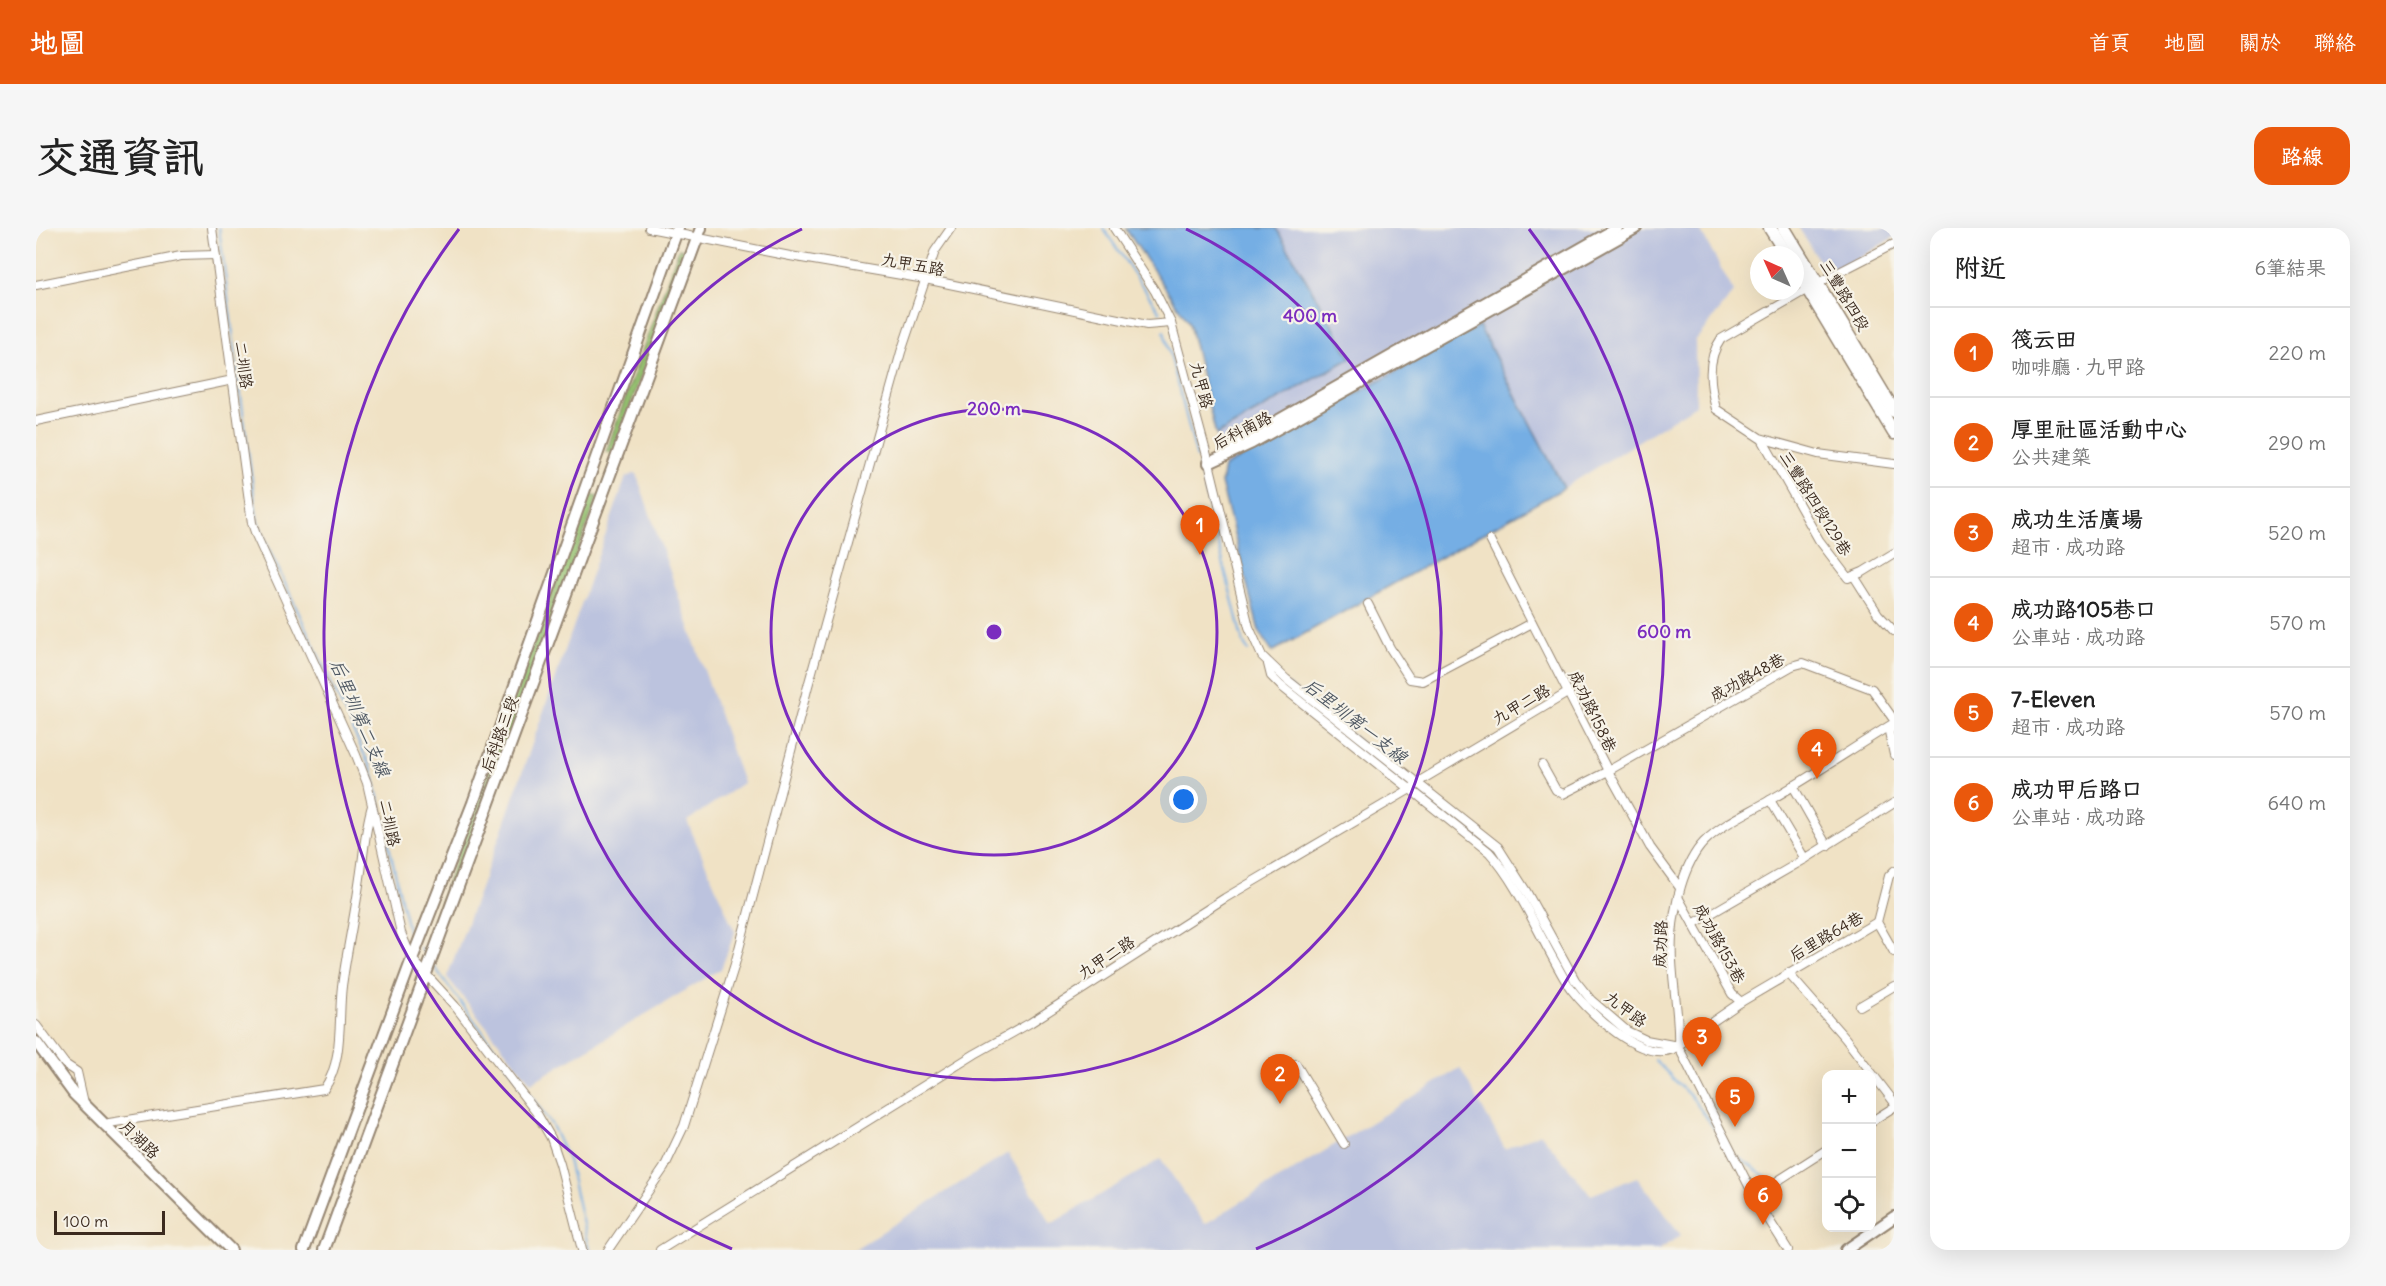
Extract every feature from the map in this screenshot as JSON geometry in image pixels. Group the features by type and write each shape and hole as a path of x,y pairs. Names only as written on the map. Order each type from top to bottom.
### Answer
{"main road":[{"path":"1770,228 1781,246"},
{"name":"三豐路四段","path":"1785,228 1813,286 1894,432"},
{"name":"三豐路四段","path":"1804,277 1813,286 1894,411"}],"street":[{"name":"二圳路","path":"212,228 254,529 277,586 356,755 372,805 401,933 412,959 487,1047 551,1138 582,1250"},
{"name":"九甲五路","path":"649,228 699,233 1147,325 1171,323"},
{"path":"608,1250 664,1168 684,1126 735,964 808,686 902,352 935,251 951,228"},
{"name":"九甲路","path":"1114,228 1155,291 1171,323 1209,463 1249,627 1256,647 1267,663 1415,785 1498,847 1526,891 1575,980 1591,1000 1627,1031 1646,1040 1678,1046"},
{"name":"后科南路","path":"1564,264 1617,228"},
{"name":"后科南路","path":"1209,463 1263,437 1564,264 1636,228"},
{"name":"后科路三段","path":"304,1250 472,803 677,231"},
{"name":"后科路三段","path":"324,1250 699,233"},
{"path":"1894,244 1813,286 1721,339 1714,349 1710,385 1716,409 1762,439 1818,454 1894,464"},
{"path":"36,285 181,256 215,255"},
{"path":"36,421 233,380"},
{"name":"三豐路四段129巷","path":"1762,439 1819,540 1848,578 1854,576 1878,614 1894,631"},
{"name":"成功路158巷","path":"1490,540 1608,771 1650,847 1680,888"},
{"path":"1854,576 1894,553"},
{"path":"1368,604 1390,648 1410,679 1423,681 1532,623"},
{"name":"成功路48巷","path":"1542,765 1556,790 1563,794 1608,771 1792,666 1803,663 1872,689 1894,722"},
{"name":"九甲二路","path":"660,1250 975,1054 1030,1023 1225,898 1569,692"},
{"path":"1894,722 1889,732 1894,755"},
{"name":"成功路","path":"1788,1250 1754,1196 1678,1046 1679,1022 1671,957 1678,897 1695,855 1704,843 1734,820 1793,786 1894,722"},
{"path":"1793,786 1827,846"},
{"path":"1770,800 1805,859"},
{"path":"1694,924 1827,846 1894,803"},
{"path":"105,1126 110,1123 324,1089 331,1080 338,1047 342,987 367,823 372,805"},
{"path":"1894,871 1889,876 1877,922 1894,952"},
{"name":"成功路153巷","path":"1678,897 1732,994 1741,1002"},
{"name":"后里路64巷","path":"1678,1046 1741,1002 1877,922"},
{"path":"1788,973 1845,1038 1894,1102"},
{"path":"1860,1006 1894,986"},
{"path":"36,1025 65,1064 76,1072 84,1105"},
{"name":"月湖路","path":"36,1042 84,1105 231,1250"},
{"path":"1296,1064 1344,1144"},
{"path":"1876,1118 1894,1107"},
{"path":"1754,1196 1822,1153"},
{"path":"1846,1250 1894,1217"}],"shaded area":[{"path":"1125,228 1699,228 1734,292 1695,341 1696,405 1564,488 1272,652 1259,631 1221,483 1224,467 1189,323"},
{"path":"1799,228 1894,228 1894,237 1828,276"},
{"path":"636,473 743,783 687,821 735,932 721,969 531,1083 447,977 499,838 626,477"},
{"path":"1460,1068 1505,1149 1540,1133 1591,1195 1637,1177 1681,1235 1659,1250 853,1250 1008,1153 1051,1224 1161,1159 1205,1224"}],"green space":[{"path":"679,249 687,251 613,453 606,452"},
{"path":"588,494 598,497 433,938 428,936"}],"water":[{"path":"1125,228 1276,228 1351,358 1216,435 1189,323"},
{"path":"1479,326 1564,488 1272,652 1259,631 1221,483 1224,467"}],"waterway":[{"name":"后里圳第二支線","path":"219,228 257,519 372,771 409,934 415,941"},
{"name":"后里圳第一支線","path":"1103,228 1160,312"},
{"name":"后里圳第一支線","path":"1164,331 1197,458"},
{"name":"后里圳第一支線","path":"1199,465 1242,639 1248,651"},
{"name":"后里圳第一支線","path":"1288,685 1377,756"},
{"name":"后里圳第一支線","path":"1492,847 1500,856"},
{"name":"后里圳第一支線","path":"1542,929 1562,966"},
{"name":"后里圳第二支線","path":"420,948 428,958"},
{"name":"后里圳第二支線","path":"433,965 552,1125 568,1160 589,1250"},
{"name":"后里圳第一支線","path":"1566,972 1584,996"},
{"name":"后里圳第一支線","path":"1655,1060 1693,1099 1722,1139"},
{"name":"后里圳第一支線","path":"1738,1157 1772,1181"}],"place":[{"name":"筏云田","path":"1200,555"},
{"name":"成功路105巷口","path":"1817,779"},
{"name":"成功生活廣場","path":"1702,1067"},
{"name":"厚里社區活動中心","path":"1280,1104"},
{"name":"7-Eleven","path":"1735,1127"},
{"name":"成功甲后路口","path":"1763,1225"}]}
